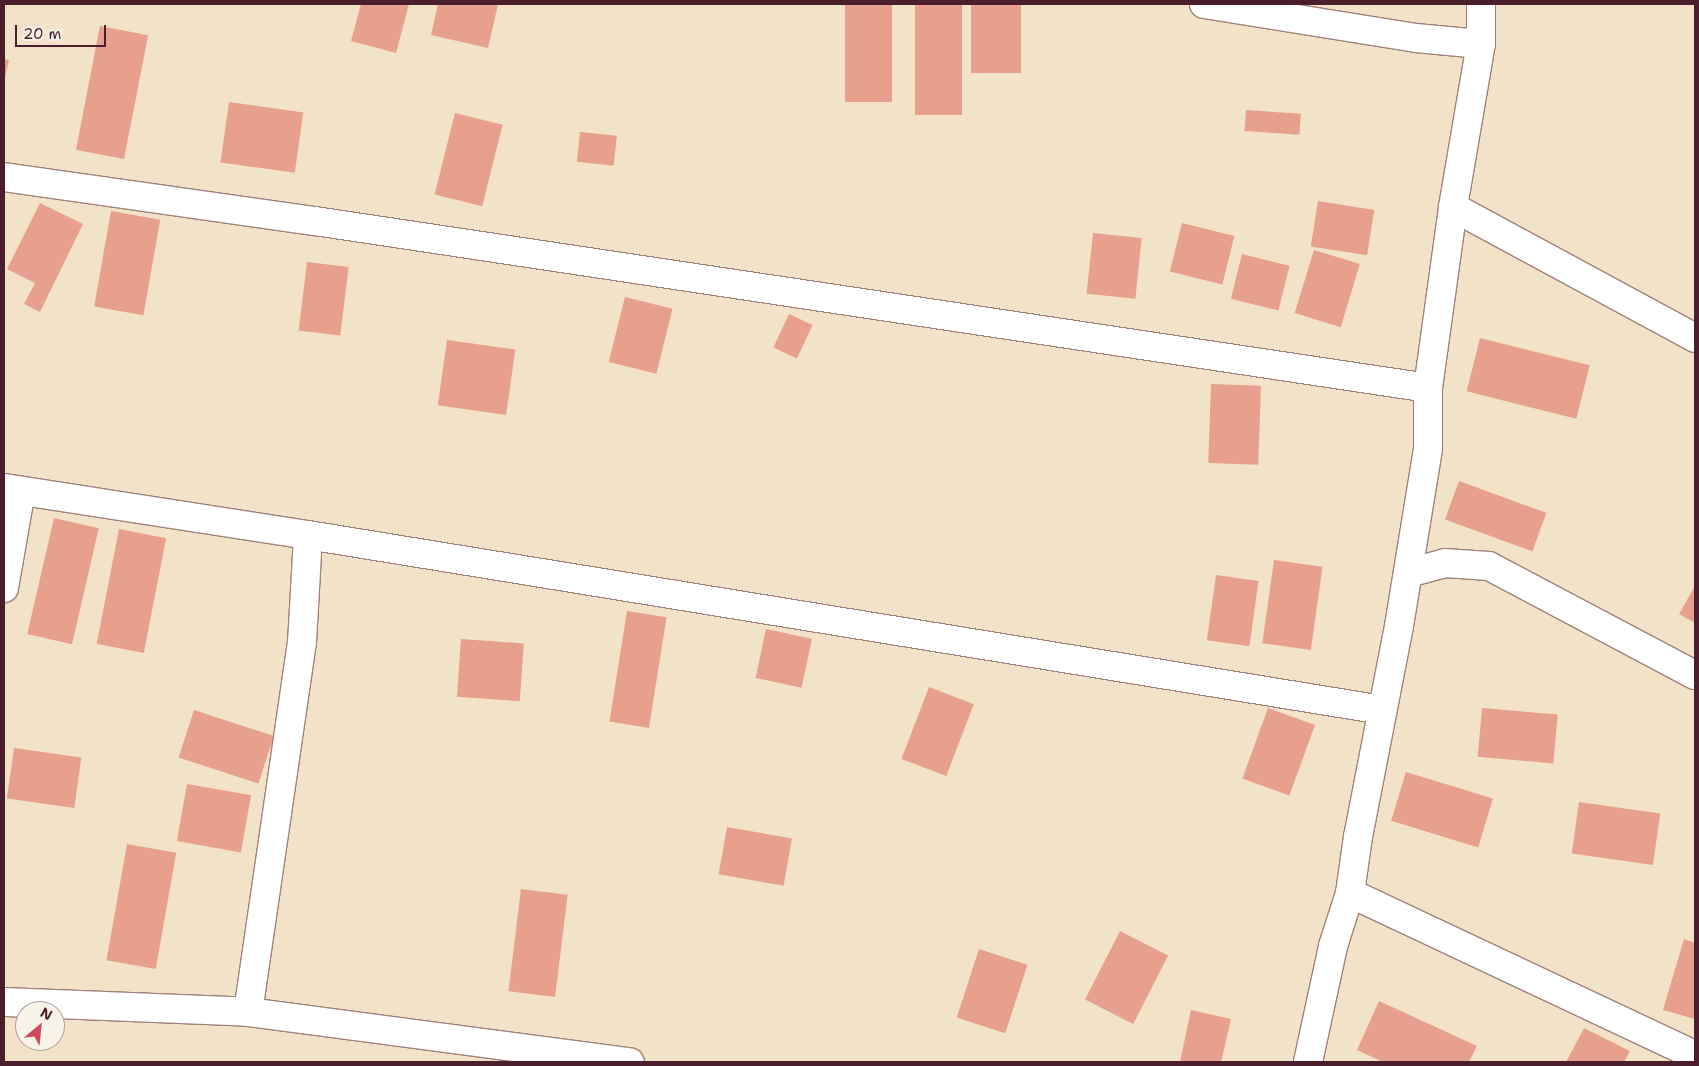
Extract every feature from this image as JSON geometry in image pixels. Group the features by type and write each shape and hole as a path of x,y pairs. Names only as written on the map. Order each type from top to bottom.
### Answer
{"street":[{"path":"1204,4 1416,38 1481,44"},
{"path":"1308,1062 1333,946 1350,893 1358,837 1408,573 1428,448 1428,388 1453,207 1481,44 1481,4"},
{"path":"4,177 334,223 1428,388"},
{"path":"1453,207 1695,338"},
{"path":"4,588 12,490 308,535 1382,710"},
{"path":"248,1012 302,643 308,535"},
{"path":"1408,573 1445,563 1489,566 1695,675"},
{"path":"1350,893 1695,1056"},
{"path":"4,1002 248,1012 630,1062"}],"building":[{"path":"361,4 409,4 396,53 351,41"},
{"path":"438,4 498,4 488,48 431,35"},
{"path":"845,4 892,4 892,102 845,102"},
{"path":"915,4 962,4 962,115 915,115"},
{"path":"971,4 1021,4 1021,73 971,73"},
{"path":"100,26 148,35 124,159 76,150"},
{"path":"4,59 9,60 5,78 4,78"},
{"path":"229,102 303,112 295,173 221,162"},
{"path":"1246,110 1301,114 1299,135 1245,131"},
{"path":"455,113 503,125 482,206 435,195"},
{"path":"580,132 617,136 614,166 577,162"},
{"path":"1318,201 1374,210 1367,255 1311,246"},
{"path":"40,203 83,224 40,312 24,304 35,283 7,269"},
{"path":"111,211 160,220 143,315 94,307"},
{"path":"1182,223 1234,236 1222,285 1170,272"},
{"path":"1093,233 1142,238 1135,299 1087,294"},
{"path":"1314,250 1360,264 1341,327 1295,313"},
{"path":"1242,254 1290,266 1278,310 1231,299"},
{"path":"307,262 349,267 340,336 299,330"},
{"path":"625,297 673,309 656,374 609,362"},
{"path":"789,314 813,325 797,359 773,348"},
{"path":"1480,338 1590,365 1576,419 1467,391"},
{"path":"447,340 515,350 506,415 438,405"},
{"path":"1211,384 1261,386 1258,465 1208,463"},
{"path":"1459,481 1546,513 1532,551 1445,520"},
{"path":"54,518 99,528 72,644 27,634"},
{"path":"119,529 166,538 144,653 97,644"},
{"path":"1274,560 1323,567 1311,650 1262,643"},
{"path":"1216,575 1259,581 1249,646 1207,640"},
{"path":"1695,586 1695,623 1679,614"},
{"path":"627,611 667,617 649,728 609,722"},
{"path":"766,629 812,639 802,688 756,678"},
{"path":"461,639 524,643 520,701 457,697"},
{"path":"929,687 974,704 946,776 901,759"},
{"path":"1268,708 1315,725 1289,796 1242,778"},
{"path":"1482,708 1558,715 1553,763 1478,757"},
{"path":"194,710 274,736 258,784 179,758"},
{"path":"14,748 81,757 74,808 7,799"},
{"path":"1406,772 1493,799 1478,847 1391,821"},
{"path":"187,784 251,795 241,852 177,841"},
{"path":"1579,802 1660,813 1653,865 1572,853"},
{"path":"727,827 792,838 784,886 719,874"},
{"path":"127,844 176,853 156,969 107,960"},
{"path":"521,889 568,895 555,997 508,991"},
{"path":"1120,931 1168,956 1133,1024 1085,1000"},
{"path":"1684,939 1695,943 1695,1019 1663,1010"},
{"path":"979,949 1028,965 1005,1033 957,1017"},
{"path":"1379,1001 1477,1046 1469,1062 1383,1062 1357,1050"},
{"path":"1191,1010 1231,1019 1221,1062 1180,1062"},
{"path":"1584,1028 1630,1051 1624,1062 1566,1062"}]}
